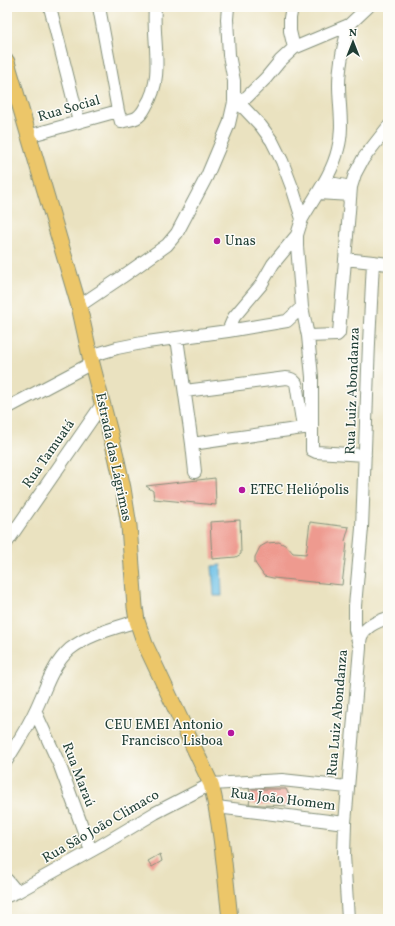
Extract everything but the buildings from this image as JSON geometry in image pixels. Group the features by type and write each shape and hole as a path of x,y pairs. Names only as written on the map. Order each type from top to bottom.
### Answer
{"main road":[{"name":"Estrada das Lágrimas","path":"7,62 79,306 103,403 121,482 129,526 137,621 145,644 211,784 217,807 230,919"}],"street":[{"path":"50,7 79,122"},
{"path":"99,7 118,111"},
{"name":"Rua Social","path":"28,136 118,111 121,122 136,118 143,111 151,99 155,85 155,7"},
{"path":"79,306 147,260 166,245 178,232 207,176 229,124 234,102 234,81 229,54 227,19 228,7"},
{"path":"292,7 290,31 294,48"},
{"path":"234,102 247,97 294,48 349,24 368,7"},
{"path":"228,331 234,317 261,286 273,264 297,235 302,220 325,182 335,158 341,130 339,84 343,49 349,24"},
{"path":"234,102 244,108 261,126 272,141 285,168 302,220"},
{"path":"308,336 339,333 350,191 355,174 363,159 388,127"},
{"path":"325,182 350,191"},
{"path":"318,193 350,191"},
{"path":"297,235 302,307 308,336 312,377 312,404 307,427"},
{"path":"345,259 388,264"},
{"name":"Rua Luiz Abondanza","path":"348,919 344,855 345,823 360,648 355,630 354,619 362,528 366,455 369,344 374,262"},
{"path":"7,408 91,359 117,348 147,342 287,321 302,307"},
{"path":"177,338 192,444 194,472"},
{"path":"185,391 286,378 293,379 296,383 312,450 366,455"},
{"name":"Rua Tamuatá","path":"7,542 103,403"},
{"path":"192,444 307,427"},
{"path":"360,648 362,635 368,628 377,621 388,618"},
{"path":"7,760 35,711 59,660 71,648 86,639 137,621"},
{"name":"Rua Maraú","path":"35,711 60,766 91,851"},
{"path":"211,784 282,780 347,787"},
{"name":"Rua São João Climaco","path":"12,894 91,851 155,813 211,784"},
{"name":"Rua João Homem","path":"217,807 345,823"},
{"path":"7,880 12,894"}],"water":[{"path":"221,565 222,596 214,596 212,566"}],"place":[{"name":"Unas","path":"217,241"},
{"name":"ETEC Heliópolis","path":"242,490"},
{"name":"CEU EMEI Antonio Francisco Lisboa","path":"231,733"}]}
